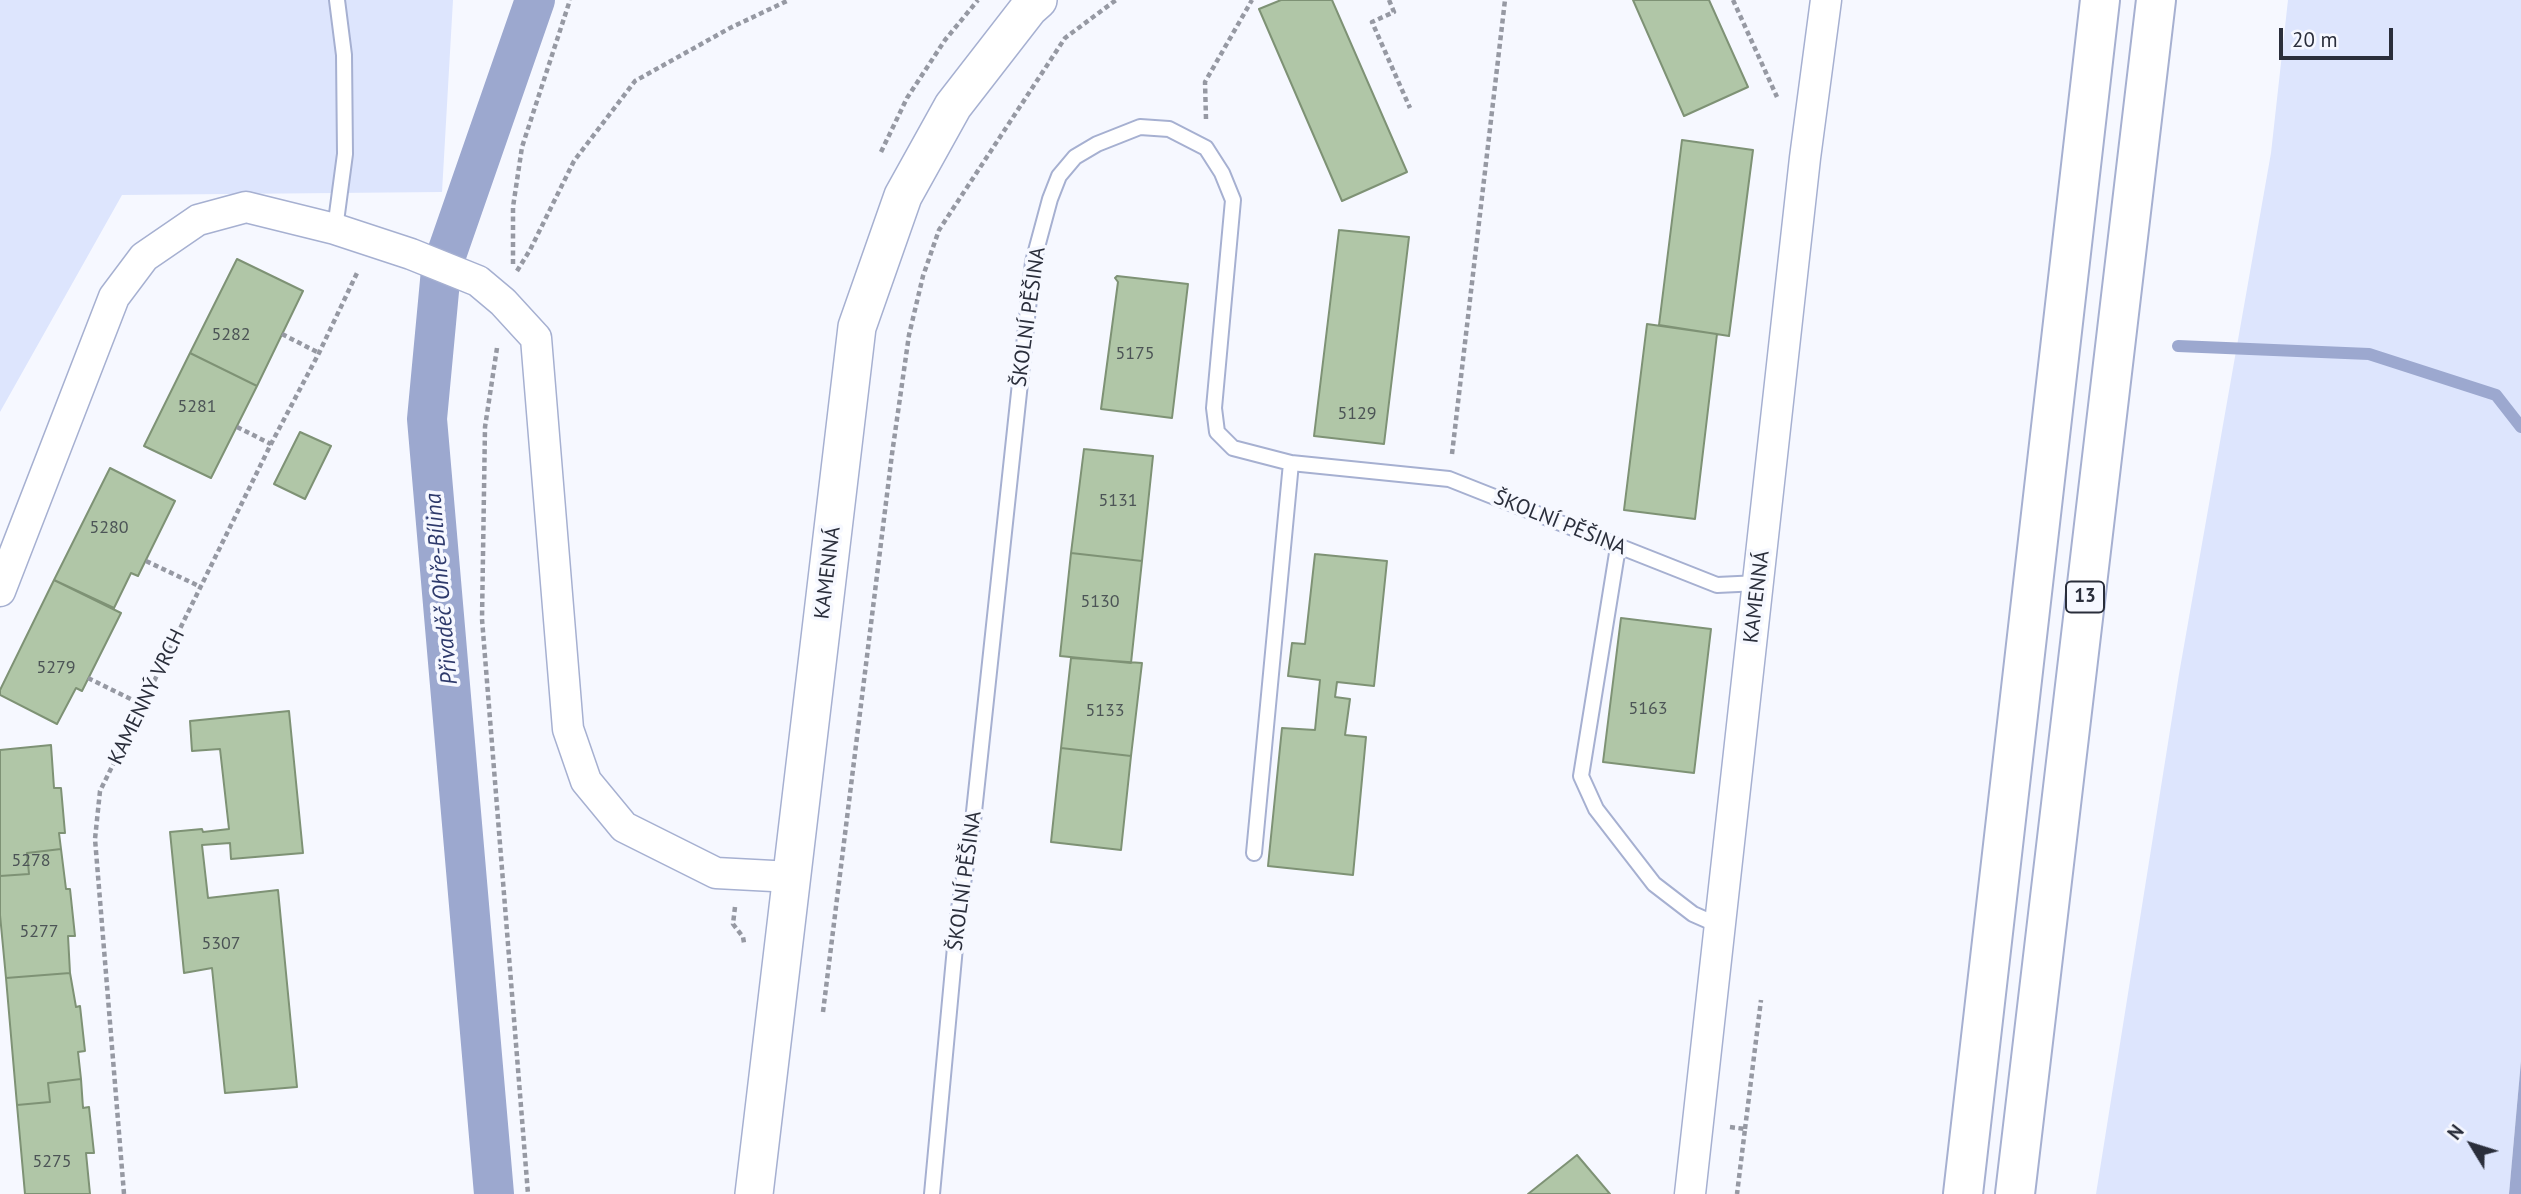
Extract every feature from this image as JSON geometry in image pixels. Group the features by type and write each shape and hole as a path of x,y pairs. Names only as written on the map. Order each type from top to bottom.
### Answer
{"highway":[{"path":"2085,0 2090,80"},
{"path":"1963,1194 2100,0"},
{"name":"13","path":"2015,1194 2156,0"}],"street":[{"name":"KAMENNÁ","path":"754,1194 857,327 903,196 953,106 1038,0"},
{"name":"KAMENNÁ","path":"1690,1194 1805,158 1826,0"},
{"path":"0,591 114,297 144,257 198,220 246,207 335,229 411,254 508,290 536,338 568,729 586,781 624,827 716,873 792,877"}],"lane":[{"path":"335,229 345,154 344,55 337,0"},
{"name":"ŠKOLNÍ PĚŠINA","path":"932,1194 958,915 973,821 1033,262 1059,176 1075,157 1097,144 1140,127 1169,129 1206,148 1222,173 1233,200 1214,408 1217,432 1233,448 1291,463 1449,479 1717,585 1759,583"},
{"path":"1254,853 1291,463"},
{"path":"1618,547 1581,776 1596,809 1654,884 1693,914 1718,925"}],"path":[{"path":"528,1194 482,619 485,427 508,290 513,207 522,147 570,0"},
{"path":"508,290 574,162 635,81 730,28 789,0"},
{"path":"823,1012 894,441 909,335 923,276 939,230 1065,38 1116,0"},
{"path":"1206,148 1205,82 1252,0"},
{"path":"1389,0 1394,12 1372,22 1410,108"},
{"path":"1449,479 1506,0"},
{"path":"1733,0 1805,158"},
{"name":"KAMENNÝ VRCH","path":"124,1194 95,839 100,791 271,444 319,353 372,240"},
{"path":"282,334 319,353"},
{"path":"237,426 271,444"},
{"path":"146,561 201,587"},
{"path":"88,678 143,705"},
{"path":"1745,1129 1761,1000"}],"shaded area":[{"path":"0,0 453,0 442,192 122,195 0,412"},
{"path":"2288,0 2521,0 2521,1061 2509,1194 2096,1194 2179,674 2271,153"}],"water":[{"path":"2521,1061 2521,1194 2509,1194"}],"building":[{"path":"1281,0 1332,0 1407,172 1342,201 1259,9"},
{"path":"1633,0 1709,0 1748,87 1684,116"},
{"path":"1682,140 1753,150 1729,336 1659,325"},
{"path":"1339,230 1409,237 1384,444 1314,436"},
{"path":"237,259 303,291 257,386 190,353"},
{"path":"1117,276 1188,284 1172,418 1101,409"},
{"path":"1647,324 1717,334 1695,519 1624,510"},
{"path":"190,353 257,386 211,478 144,446"},
{"path":"300,432 331,446 305,499 274,484"},
{"path":"1084,449 1153,456 1142,561 1071,553"},
{"path":"110,468 175,501 138,576 131,573 114,608 54,580"},
{"path":"1071,553 1142,561 1131,663 1060,656"},
{"path":"1315,554 1387,561 1374,686 1337,682 1335,697 1350,699 1345,735 1366,737 1353,875 1268,866 1282,728 1315,730 1320,680 1288,676 1292,643 1305,644"},
{"path":"54,580 121,613 82,691 76,688 57,724 0,695 0,690"},
{"path":"1621,618 1711,629 1694,773 1603,762"},
{"path":"1071,658 1142,663 1131,756 1061,748"},
{"path":"289,711 303,853 231,859 230,843 202,845 208,898 278,890 297,1087 225,1093 212,968 184,973 170,832 229,829 220,749 192,751 190,721"},
{"path":"51,745 54,788 61,788 65,833 59,833 61,849 27,853 29,874 0,876 0,750"},
{"path":"1061,748 1131,756 1121,850 1051,842"},
{"path":"61,849 66,889 70,889 75,936 68,936 70,973 6,978 0,915 0,876 29,874 27,853"},
{"path":"70,973 76,1007 80,1006 85,1051 78,1052 81,1079 48,1083 50,1102 17,1105 6,978"},
{"path":"81,1079 83,1108 89,1107 94,1153 86,1153 90,1194 25,1194 17,1105 50,1102 48,1083"},
{"path":"1577,1155 1610,1194 1528,1194"}],"waterway":[{"name":"Přivaděč Ohře-Bílina","path":"494,1194 427,419 441,270 535,0"},
{"path":"2178,346 2369,354 2496,395 2521,427"}]}
